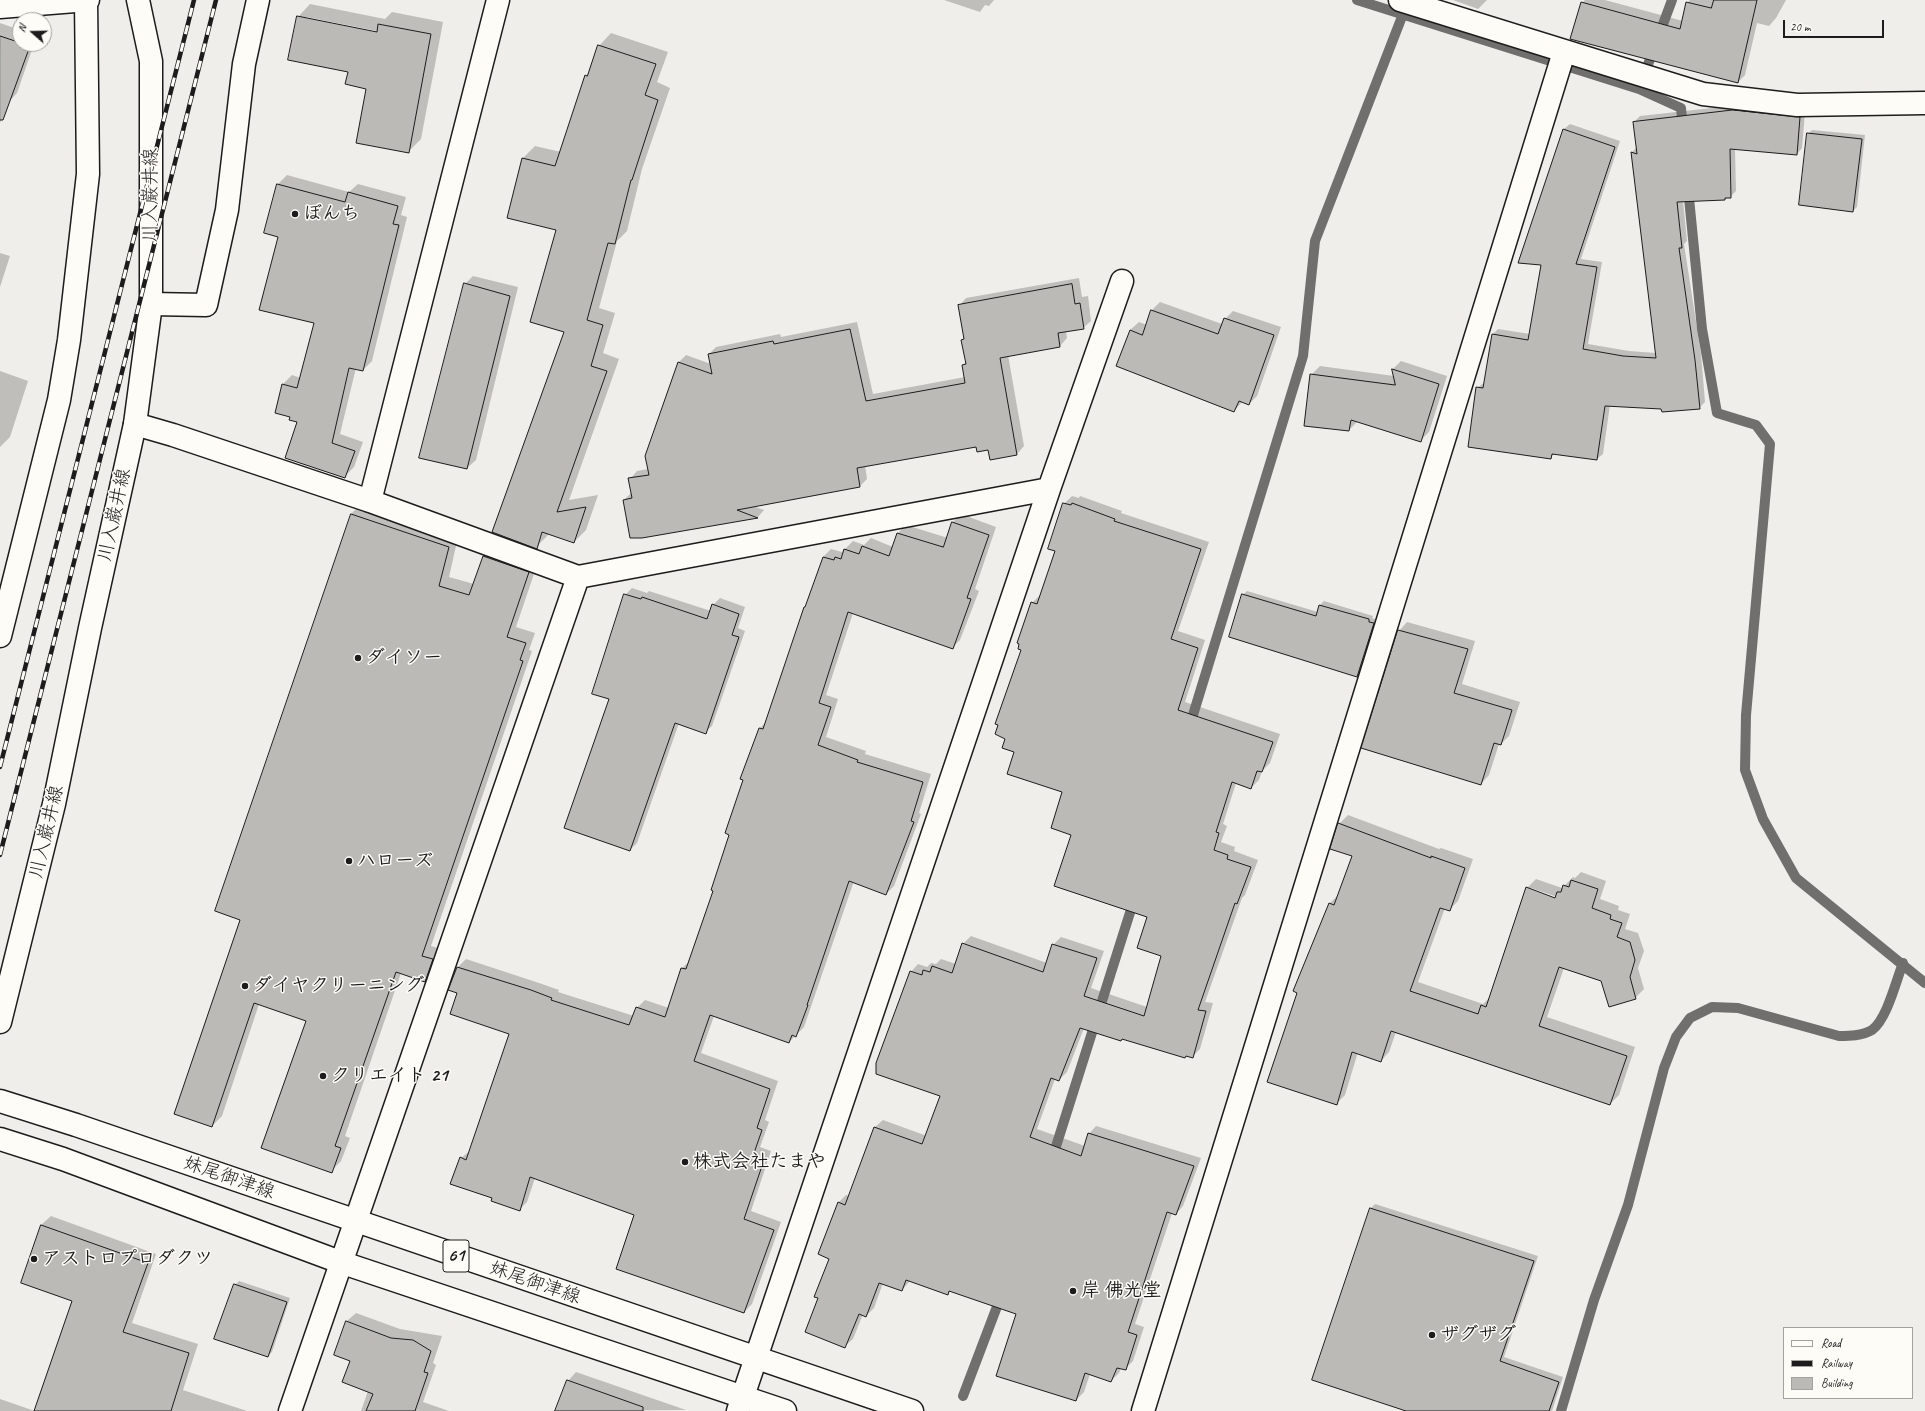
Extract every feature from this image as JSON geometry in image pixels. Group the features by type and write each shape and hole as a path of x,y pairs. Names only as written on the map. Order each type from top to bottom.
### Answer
{"street":[{"path":"0,7 87,0 88,174 68,340 59,400 0,636"},
{"name":"川入巌井線","path":"0,1022 54,804 90,628 135,424 151,304 151,61 138,0"},
{"path":"151,304 206,305 227,210 244,64 258,0"},
{"path":"370,501 498,0"},
{"path":"1400,0 1561,62 1703,94 1797,105 1925,103"},
{"path":"1143,1411 1561,62"},
{"path":"740,1404 1049,489 1122,281"},
{"path":"135,424 174,435 370,501 578,577 1049,489"},
{"path":"290,1411 354,1220 578,577"},
{"name":"妹尾御津線","path":"0,1101 354,1220 756,1359 912,1411"},
{"name":"妹尾御津線","path":"0,1139 63,1159 340,1262 740,1404 785,1411"}],"building":[{"path":"1714,0 1757,0 1738,83 1570,39 1581,2 1680,29 1686,2 1711,8"},
{"path":"297,16 377,32 378,24 431,34 409,153 356,143 366,89 345,84 348,72 288,60"},
{"path":"0,36 12,40 12,52 28,52 3,120 0,120"},
{"path":"598,45 656,64 645,95 658,100 631,180 615,244 608,243 587,320 603,325 591,366 607,371 557,512 586,507 574,543 542,532 537,549 492,532 564,332 530,322 556,230 507,218 522,158 555,166 585,75 587,76"},
{"path":"1733,110 1800,117 1797,155 1730,149 1731,198 1725,198 1725,200 1677,202 1682,248 1679,248 1695,360 1700,409 1662,412 1661,409 1605,406 1597,460 1552,454 1551,459 1468,447 1476,387 1483,388 1492,334 1528,340 1541,265 1518,263 1563,129 1615,147 1576,264 1597,267 1583,349 1623,356 1656,358 1631,152 1637,154 1633,122"},
{"path":"1807,133 1862,139 1853,212 1799,205"},
{"path":"277,184 345,202 348,192 398,206 393,224 399,225 363,371 349,368 332,443 355,451 345,478 285,458 297,422 289,420 290,417 275,413 282,384 297,388 314,323 259,310 278,237 264,233"},
{"path":"464,283 510,296 467,469 419,458"},
{"path":"1072,284 1075,304 1080,303 1084,329 1058,333 1060,347 1000,358 1017,455 990,460 988,450 977,452 976,447 857,468 860,487 737,510 758,518 642,538 630,538 623,500 632,498 628,478 649,475 645,456 678,362 712,374 708,354 773,341 774,344 850,329 866,401 965,383 962,365 966,364 961,340 964,339 958,305"},
{"path":"1151,310 1218,334 1224,318 1274,335 1249,405 1239,401 1234,412 1116,366 1130,330 1142,335"},
{"path":"1392,369 1439,384 1421,442 1351,420 1349,431 1304,426 1310,374 1395,385"},
{"path":"1063,503 1071,505 1072,503 1115,519 1114,521 1201,549 1171,639 1198,648 1178,710 1273,742 1262,772 1257,771 1251,789 1232,782 1216,832 1219,833 1214,850 1228,855 1227,859 1251,867 1237,904 1235,903 1198,1010 1206,1011 1193,1058 1186,1056 1185,1058 1122,1039 1121,1041 1080,1028 1059,1081 1051,1078 1030,1137 1081,1156 1088,1133 1194,1166 1176,1215 1167,1212 1128,1332 1137,1335 1126,1370 1117,1368 1111,1382 1085,1373 1076,1401 996,1376 1016,1314 949,1291 948,1295 906,1280 902,1291 879,1283 866,1317 859,1314 845,1348 805,1332 818,1298 814,1297 829,1259 818,1254 838,1202 845,1205 874,1127 922,1144 940,1096 876,1074 876,1063 910,971 922,975 923,970 930,972 932,966 952,973 962,943 1043,972 1052,944 1097,958 1084,996 1144,1016 1161,956 1137,948 1147,917 1054,886 1071,835 1051,828 1062,792 1007,774 1014,752 1002,748 1005,739 995,734 998,725 995,724 1021,650 1018,649 1019,644 1017,643 1031,602 1037,604 1055,551 1048,549"},
{"path":"351,514 449,547 439,586 469,595 483,556 529,572 507,637 526,643 520,660 523,661 422,956 433,959 425,982 396,972 335,1146 341,1148 332,1173 261,1148 306,1021 254,1003 212,1127 174,1114 240,920 215,911"},
{"path":"952,522 989,535 967,598 971,599 953,649 848,612 819,703 831,707 818,745 858,760 857,762 923,782 911,821 914,822 886,895 849,881 796,1037 792,1035 789,1043 710,1015 694,1061 770,1089 757,1128 762,1130 753,1156 764,1160 744,1219 774,1230 744,1313 616,1269 634,1215 530,1177 520,1211 491,1201 492,1198 450,1184 460,1157 466,1160 509,1034 450,1014 457,993 448,990 457,967 531,990 552,998 551,1000 629,1025 636,1007 665,1017 681,968 686,969 713,891 711,890 729,835 725,833 743,780 740,779 759,728 763,729 804,607 823,557 834,560 835,557 841,559 844,549 859,554 862,546 889,556 897,533 943,547"},
{"path":"624,594 641,599 642,597 707,619 712,604 739,614 732,635 739,637 706,734 675,723 630,851 564,828 609,699 592,694"},
{"path":"1242,594 1316,616 1319,605 1369,619 1369,622 1374,623 1357,677 1229,637"},
{"path":"1398,630 1468,649 1454,693 1512,710 1501,745 1494,743 1481,785 1361,748"},
{"path":"1338,823 1431,858 1431,856 1465,868 1450,911 1440,908 1410,991 1478,1014 1481,1005 1486,1007 1526,887 1555,898 1557,892 1561,892 1563,885 1569,887 1571,880 1598,889 1592,908 1611,915 1610,919 1622,923 1617,937 1630,942 1635,960 1630,977 1636,999 1609,1007 1601,981 1559,967 1539,1026 1627,1056 1610,1105 1391,1031 1381,1062 1352,1052 1337,1105 1267,1082 1297,993 1293,991 1329,903 1334,905 1352,856 1330,849"},
{"path":"1370,1208 1534,1261 1500,1361 1559,1382 1549,1411 1406,1411 1312,1380"},
{"path":"41,1225 148,1263 123,1332 189,1353 171,1411 34,1411 72,1301 21,1283"},
{"path":"234,1284 287,1302 268,1357 214,1339"},
{"path":"346,1321 391,1338 413,1340 431,1351 424,1372 428,1373 415,1411 366,1411 373,1394 342,1382 350,1361 334,1355"},
{"path":"567,1380 643,1407 643,1411 555,1411"}],"waterway":[{"path":"1357,0 1639,89 1681,108 1683,129"},
{"path":"1643,78 1672,0"},
{"path":"1189,728 1303,356 1315,241 1403,14"},
{"path":"1688,188 1702,329 1717,413 1756,425 1770,444 1746,715 1745,770 1763,819 1796,878 1925,983"},
{"path":"1052,1159 1134,900"},
{"path":"1561,1411 1594,1300 1628,1205 1664,1068 1676,1037 1690,1018 1712,1007 1738,1008 1839,1036 1864,1033 1872,1030 1877,1025 1887,1009 1903,963"},
{"path":"963,1396 1001,1296"}],"railway":[{"path":"0,767 194,0"},
{"path":"0,855 216,0"}],"place":[{"name":"ぼんち","path":"295,214"},
{"name":"ダイソー","path":"358,658"},
{"name":"ハローズ","path":"349,861"},
{"name":"ダイヤクリーニング","path":"245,986"},
{"name":"クリエイト 21","path":"323,1076"},
{"name":"株式会社たまや","path":"685,1162"},
{"name":"アストロプロダクツ","path":"34,1259"},
{"name":"岸 佛光堂","path":"1073,1291"},
{"name":"ザグザグ","path":"1432,1335"}]}
